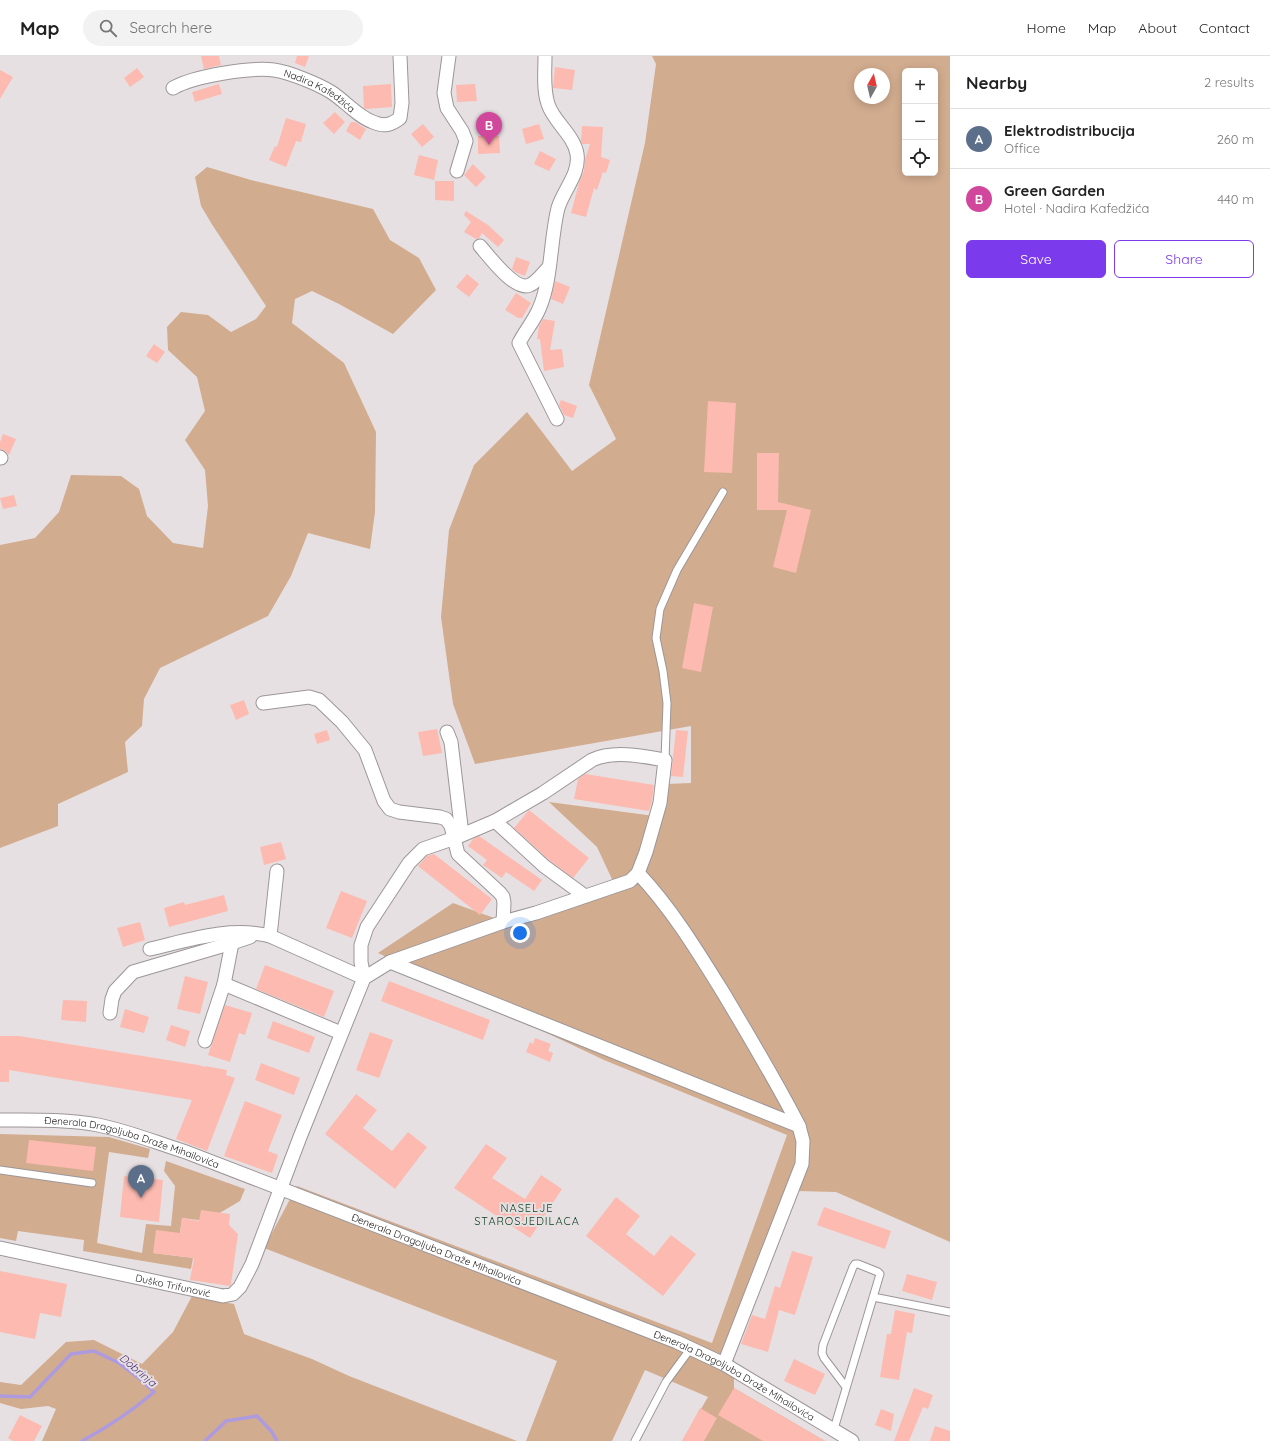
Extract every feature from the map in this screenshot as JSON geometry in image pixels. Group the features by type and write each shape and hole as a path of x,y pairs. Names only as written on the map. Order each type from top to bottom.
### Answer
{"street":[{"name":"Nadira Kafedžića","path":"173,88 182,83 236,72 273,70 290,74 331,92 372,122 384,125 393,124 400,118 402,104 400,56"},
{"path":"449,56 444,93 447,108 462,130 466,141 457,171"},
{"path":"546,56 545,88 548,106 573,141 577,155 575,174 559,206 552,234 549,267 539,308 519,343 557,419"},
{"path":"480,246 513,282 522,286 533,283 549,267"},
{"path":"263,703 309,697 319,700 342,722 365,750 384,801 390,809 399,812 446,819 451,826 458,854 503,897 503,922"},
{"path":"447,732 451,742 462,826 454,838"},
{"path":"622,755 651,757 665,760 660,802 646,852 638,873 630,881 536,913 503,922 390,962 364,978 361,962 361,945 367,927 409,863 423,849 495,821 543,793 592,760 601,756 622,755"},
{"path":"495,821 544,866 585,896"},
{"path":"265,934 277,871"},
{"path":"638,873 652,888 690,940 784,1096 799,1126 803,1141 802,1164 724,1364"},
{"path":"150,949 210,934 265,934 364,978"},
{"path":"110,1013 115,990 133,972 265,934"},
{"path":"205,1041 224,984 232,943"},
{"path":"390,962 799,1126"},
{"name":"Duško Trifunović","path":"0,1248 223,1296 233,1294 240,1287 252,1264 364,978"},
{"path":"224,984 342,1032"},
{"name":"Đenerala Dragoljuba Draže Mihailovića","path":"0,1120 71,1121 110,1128 186,1152 691,1348 724,1364 852,1441"}],"lane":[{"path":"665,760 667,703 663,671 656,638 660,610 676,570 723,492"},
{"path":"0,1170 92,1183"},
{"path":"834,1429 880,1274 858,1264 855,1264 823,1345 822,1353 846,1388"},
{"path":"873,1297 950,1312"},
{"path":"635,1441 666,1382 691,1348"}],"shaded area":[{"path":"652,56 950,56 950,1242 836,1192 797,1191 734,1352 734,1388 825,1441 682,1441 708,1397 645,1370 612,1441 526,1441 557,1361 264,1248 297,1186 712,1343 787,1135 604,1060 378,953 453,903 511,924 617,890 597,847 549,802 662,817 667,784 691,783 691,726 475,764 453,704 441,617 449,530 474,465 527,412 572,471 616,439 589,385 645,143 656,64"},
{"path":"207,167 251,180 373,209 390,240 419,258 436,290 393,334 312,291 295,299 292,323 344,363 376,432 375,512 370,549 308,533 291,576 268,616 160,668 144,699 142,726 125,742 128,772 58,804 58,826 0,848 0,545 35,538 59,512 71,475 121,476 139,489 147,516 173,543 203,548 208,506 205,470 185,440 205,411 197,377 168,350 167,327 181,312 208,315 231,332 256,319 266,306 201,206 195,177"},
{"path":"0,1134 109,1137 150,1149 148,1158 109,1152 97,1243 142,1253 146,1224 171,1226 175,1186 164,1171 166,1161 245,1189 240,1201 206,1221 182,1218 180,1233 153,1253 193,1258 191,1269 83,1251 84,1240 18,1231 16,1241 0,1238"},
{"path":"192,1296 234,1304 244,1334 312,1359 349,1376 517,1441 42,1441 56,1409 48,1406 21,1409 0,1403 0,1382 21,1385 66,1342 94,1340 142,1364 173,1332"}],"building":[{"path":"201,56 219,56 221,65 204,69"},
{"path":"297,56 309,56 305,67 295,63"},
{"path":"555,67 575,70 572,90 553,88"},
{"path":"137,68 144,77 130,87 124,78"},
{"path":"0,70 13,77 0,99"},
{"path":"219,84 222,94 195,102 192,92"},
{"path":"391,84 392,107 364,108 363,86"},
{"path":"475,84 477,101 457,102 456,85"},
{"path":"335,112 345,122 334,134 323,123"},
{"path":"286,118 306,124 301,142 296,141 286,167 269,160 275,146 277,147"},
{"path":"351,122 355,122 366,129 360,140 346,131"},
{"path":"423,124 434,137 422,147 411,134"},
{"path":"539,124 544,139 526,144 522,129"},
{"path":"582,126 603,127 601,157 610,160 606,173 603,172 597,190 594,188 586,217 571,213 579,183 584,171 585,160 590,144 582,144"},
{"path":"478,136 499,136 500,153 478,154"},
{"path":"540,151 556,159 549,171 534,164"},
{"path":"419,155 438,160 434,180 414,175"},
{"path":"473,164 486,177 476,187 464,175"},
{"path":"435,181 454,181 454,201 435,200"},
{"path":"466,211 488,225 504,240 498,247 482,233 479,238 476,239 464,232 471,222 464,215"},
{"path":"516,257 530,262 525,276 515,272 512,269"},
{"path":"467,274 479,284 469,297 456,287"},
{"path":"555,281 570,287 563,304 551,299"},
{"path":"516,293 531,303 522,318 518,318 505,310"},
{"path":"543,319 555,321 550,350 562,349 564,367 544,371 540,339 537,339 539,326"},
{"path":"154,344 165,352 157,363 146,356"},
{"path":"561,400 577,406 573,418 564,415 559,405"},
{"path":"708,401 736,403 732,473 704,472"},
{"path":"3,434 16,439 9,455 0,449 0,442"},
{"path":"757,453 779,453 778,502 811,510 796,573 773,567 787,510 757,510"},
{"path":"14,495 17,506 3,509 0,498"},
{"path":"694,603 713,607 701,672 682,668"},
{"path":"244,700 249,714 236,720 230,705"},
{"path":"437,729 442,753 423,756 418,732"},
{"path":"327,730 330,740 317,744 314,734"},
{"path":"676,730 688,731 683,777 671,776"},
{"path":"585,774 654,785 649,811 574,799 578,779"},
{"path":"529,810 589,858 573,878 549,860 514,828"},
{"path":"479,836 542,880 534,891 506,872 502,878 483,865 487,860 468,846 473,839"},
{"path":"281,842 286,859 264,865 260,847"},
{"path":"434,854 492,899 480,915 418,866 427,856"},
{"path":"341,891 367,901 352,938 326,928"},
{"path":"224,895 228,911 169,927 164,908 184,902 185,905"},
{"path":"140,922 145,940 123,947 117,928"},
{"path":"265,965 334,991 324,1017 256,989"},
{"path":"185,976 208,982 200,1014 177,1009"},
{"path":"389,981 490,1020 483,1040 381,1001"},
{"path":"63,1000 87,1001 86,1022 61,1020"},
{"path":"225,1005 252,1013 245,1035 239,1033 230,1062 208,1055"},
{"path":"125,1009 149,1017 144,1033 120,1027"},
{"path":"273,1021 315,1037 309,1053 267,1038"},
{"path":"171,1025 190,1031 185,1047 166,1040"},
{"path":"370,1032 393,1040 379,1078 356,1070"},
{"path":"0,1036 19,1036 205,1066 227,1070 226,1075 235,1078 207,1151 176,1139 192,1100 9,1070 9,1082 0,1082"},
{"path":"535,1038 551,1044 548,1051 553,1053 550,1062 526,1052 530,1042 533,1044"},
{"path":"261,1063 300,1078 294,1095 255,1080"},
{"path":"356,1094 377,1110 363,1128 392,1151 408,1132 427,1147 395,1189 325,1134"},
{"path":"245,1101 282,1115 268,1151 278,1155 272,1173 224,1156"},
{"path":"29,1140 96,1147 93,1171 26,1163"},
{"path":"486,1144 507,1158 492,1178 525,1199 541,1175 562,1189 530,1238 454,1188"},
{"path":"124,1176 163,1180 159,1222 120,1217"},
{"path":"616,1197 640,1216 626,1234 654,1256 671,1235 696,1254 663,1296 586,1236"},
{"path":"824,1207 891,1231 885,1249 817,1225"},
{"path":"201,1210 230,1214 229,1225 238,1234 230,1286 190,1280 194,1258 153,1253 156,1230 180,1233 182,1218 199,1221"},
{"path":"792,1251 813,1257 795,1315 779,1310 768,1352 741,1344 752,1315 765,1319 775,1286 780,1288"},
{"path":"0,1271 67,1284 61,1317 40,1313 35,1339 0,1332"},
{"path":"907,1274 937,1282 932,1300 902,1291"},
{"path":"895,1310 915,1314 912,1333 907,1332 899,1380 880,1377 887,1334 891,1334"},
{"path":"794,1359 825,1374 815,1395 784,1381"},
{"path":"734,1388 825,1441 763,1441 718,1415"},
{"path":"914,1388 933,1395 928,1409 923,1407 909,1441 894,1441"},
{"path":"700,1408 717,1418 704,1441 682,1441"},
{"path":"881,1409 894,1414 891,1431 875,1425"},
{"path":"20,1415 42,1426 34,1441 13,1441 8,1438"},
{"path":"935,1426 950,1431 950,1441 930,1441"}],"waterway":[{"name":"Dobrinja","path":"0,1396 30,1397 71,1354 94,1351 119,1363 139,1378 154,1392 120,1418 82,1441"},
{"path":"205,1441 226,1421 257,1416 272,1432 277,1441"}],"place":[{"name":"Green Garden","path":"489,145"},
{"name":"Elektrodistribucija","path":"141,1198"}],"district":[{"name":"NASELJE STAROSJEDILACA","path":"527,1214"}]}
